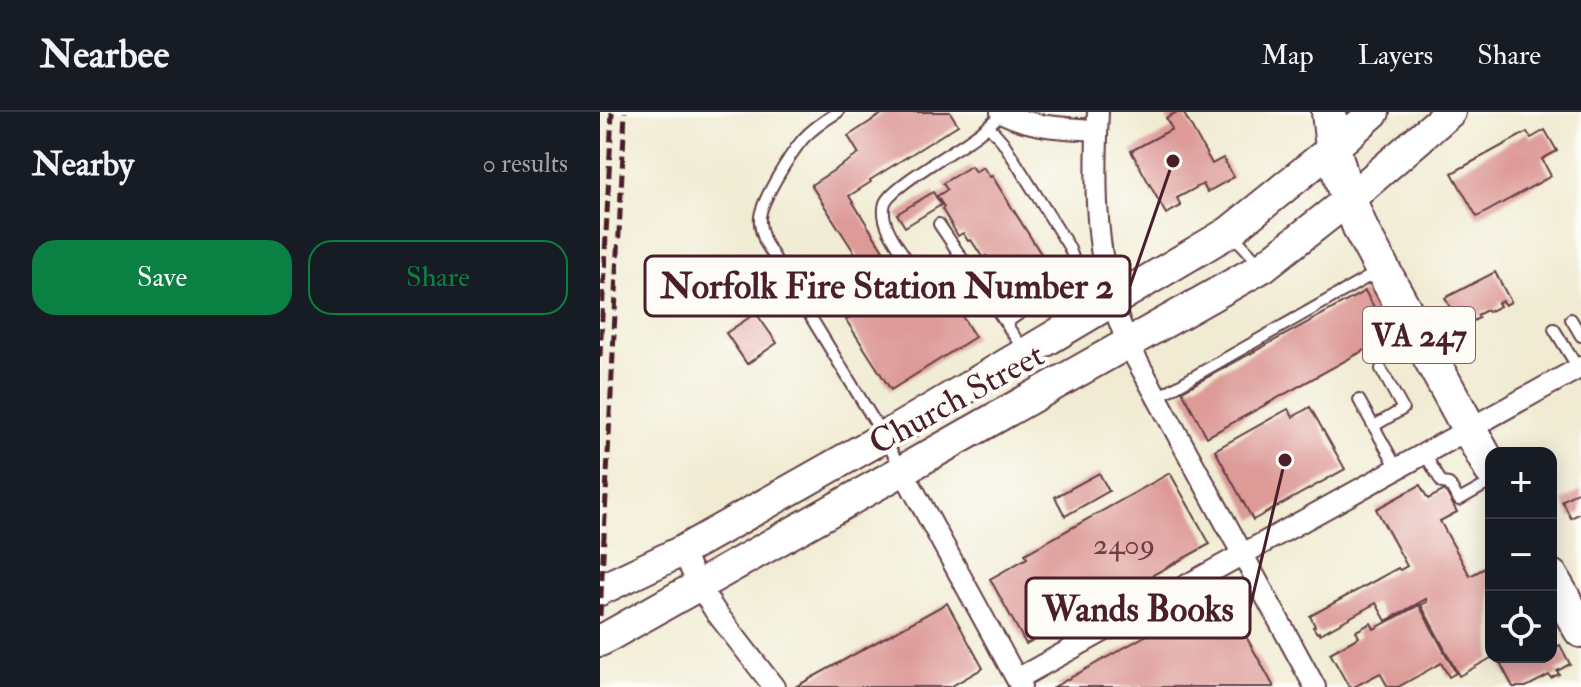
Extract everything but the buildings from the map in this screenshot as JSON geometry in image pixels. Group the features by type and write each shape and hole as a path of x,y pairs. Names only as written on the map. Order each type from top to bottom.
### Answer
{"main road":[{"name":"VA 247","path":"1329,112 1333,148 1348,200 1361,230 1485,458"},
{"name":"Church Street","path":"600,590 682,551 884,437 1229,232 1374,112"},
{"name":"Church Street","path":"600,641 1263,267 1348,200 1450,112"},
{"path":"1557,588 1581,630"}],"street":[{"path":"997,117 1044,126 1098,121 1098,220 1112,302 1128,344 1315,687"},
{"path":"903,471 1013,684 1579,368"},
{"path":"682,551 715,611 774,687"}],"lane":[{"path":"838,112 802,141 766,198 760,214 760,228 765,242 903,471"},
{"path":"914,270 889,231 885,203 895,190 997,117 1003,142 1061,233 1074,260 1073,271 1067,281 1006,323"},
{"path":"939,224 1026,353"},
{"path":"1229,232 1263,267"},
{"path":"1156,398 1383,269"},
{"path":"1571,319 1581,336"},
{"path":"1554,329 1579,368"},
{"path":"1374,426 1403,409 1381,369"},
{"path":"1359,400 1397,468"},
{"path":"1424,453 1442,483 1449,484 1459,500 1485,485"}],"railway":[{"path":"600,357 612,112"},
{"path":"600,616 625,112"}],"place":[{"name":"Norfolk Fire Station Number 2","path":"1173,161"},
{"name":"Wands Books","path":"1285,460"}]}
